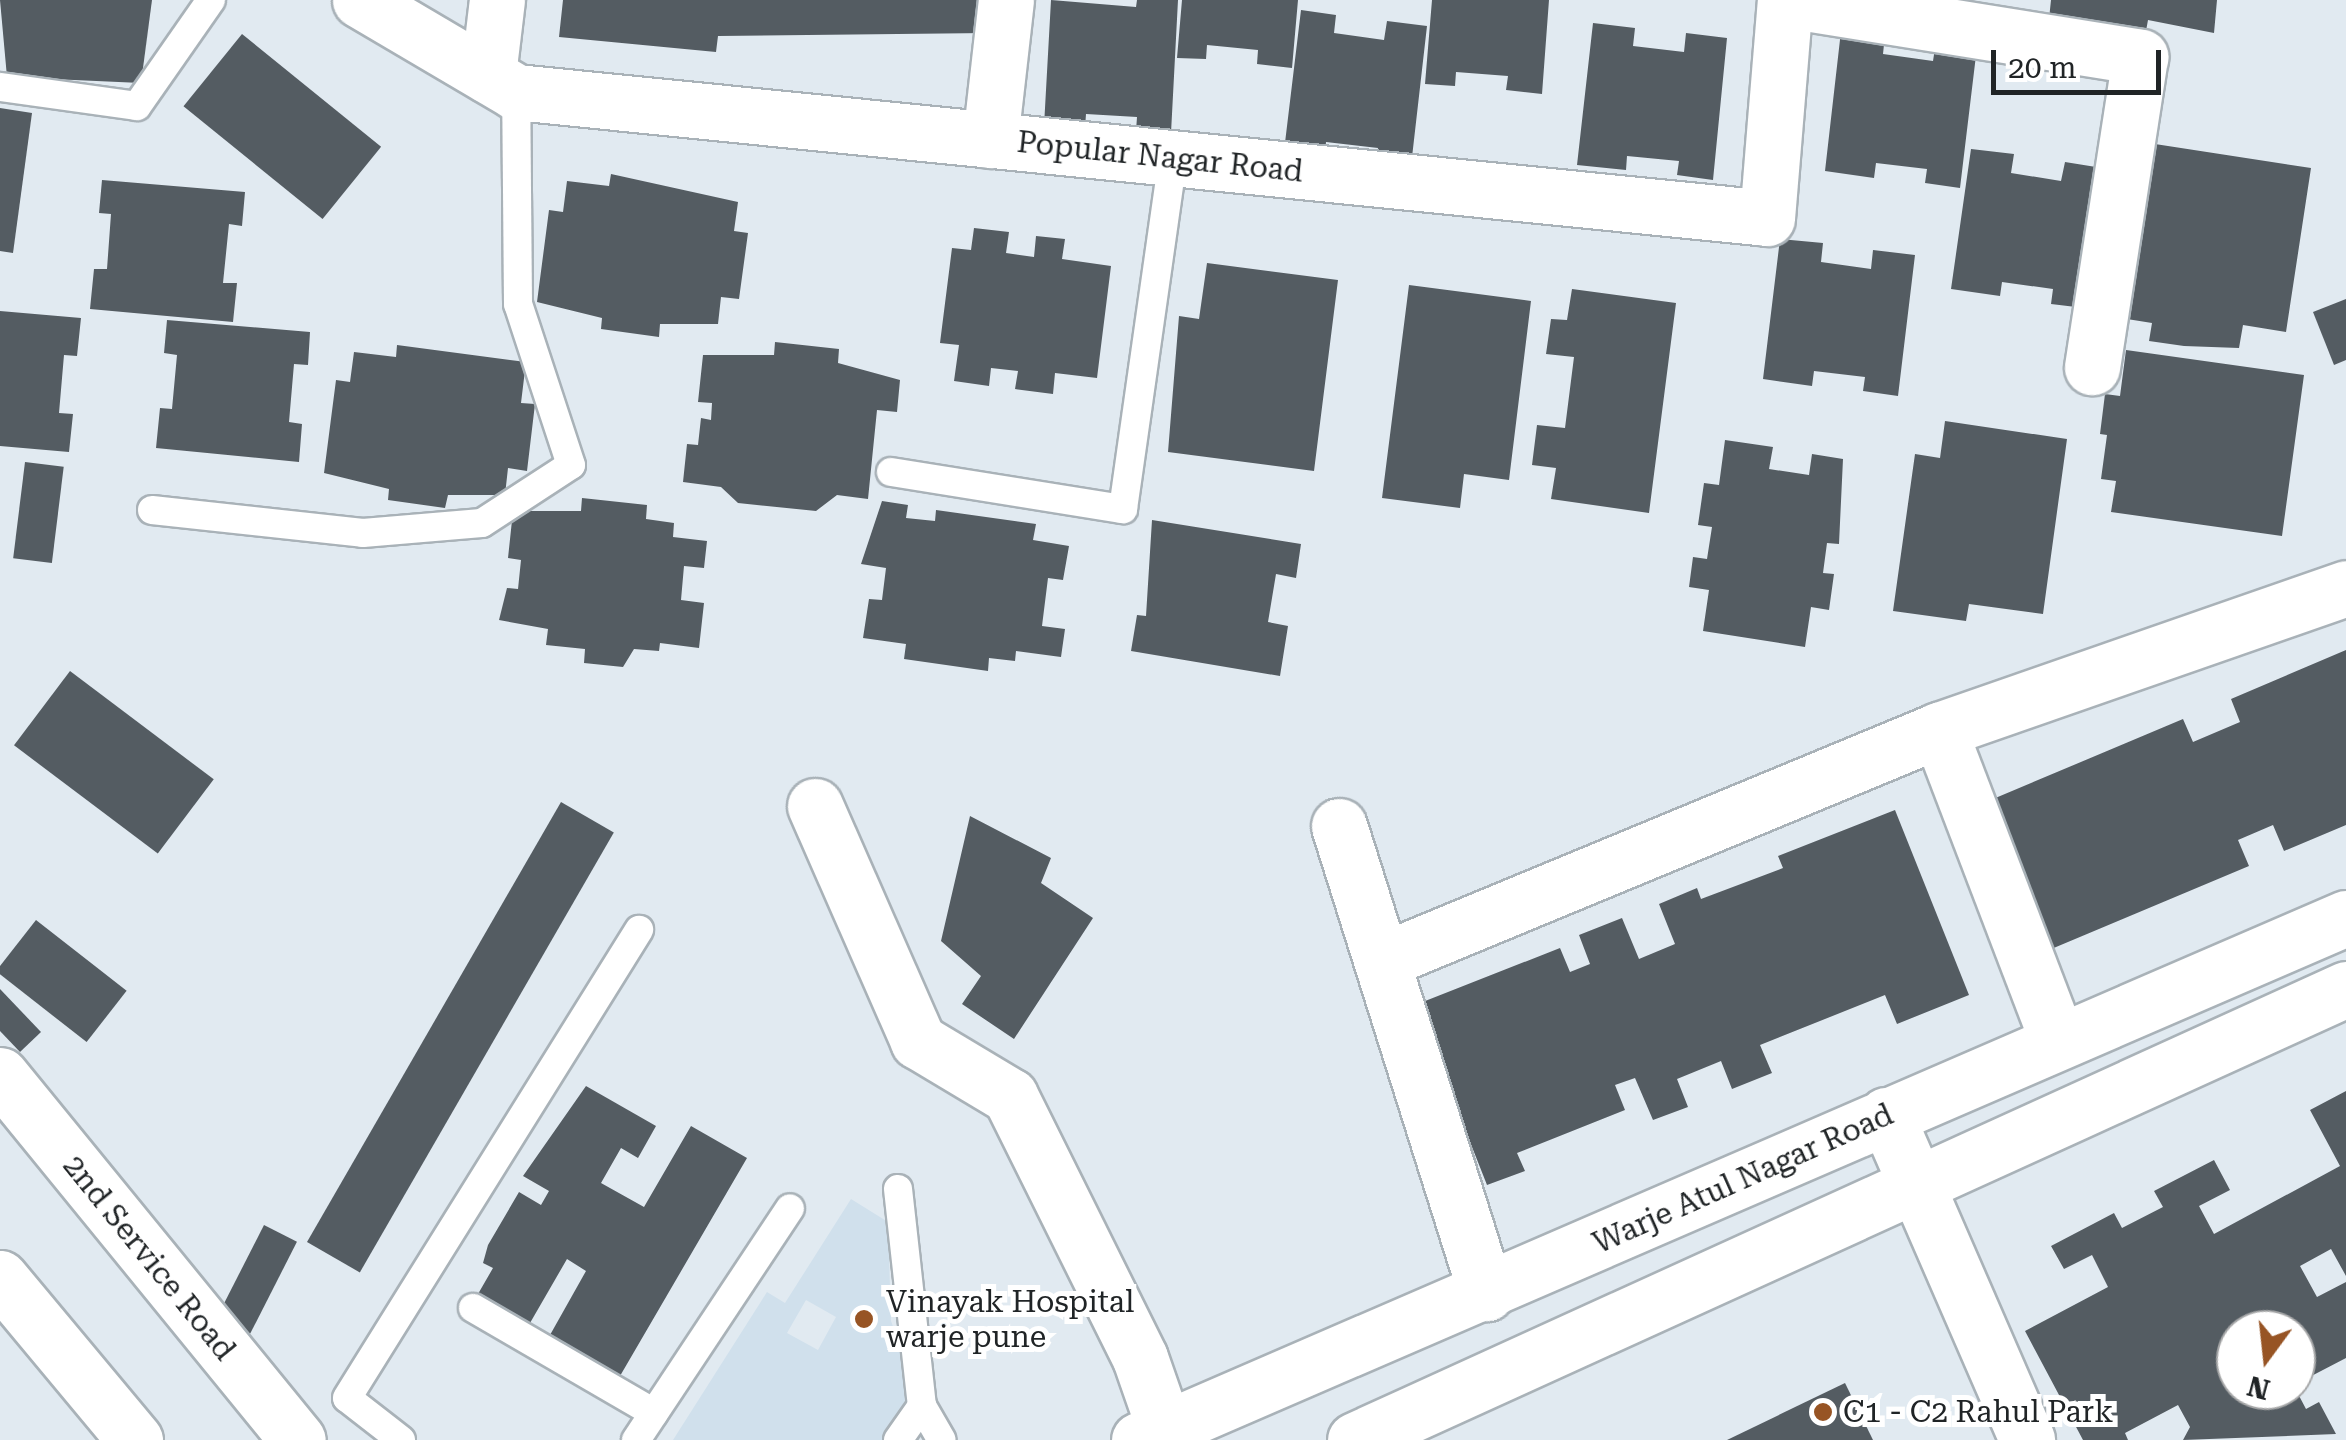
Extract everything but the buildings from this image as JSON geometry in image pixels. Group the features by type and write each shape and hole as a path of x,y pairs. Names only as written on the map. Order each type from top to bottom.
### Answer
{"street":[{"name":"Popular Nagar Road","path":"360,0 502,84 990,140 1767,218 1786,0"},
{"path":"497,0 502,84"},
{"path":"990,140 1006,0"},
{"path":"1786,0 2140,57 2092,368"},
{"path":"1386,959 1939,730 2346,588"},
{"path":"1939,730 2056,1036"},
{"path":"815,806 918,1040 1010,1096 1140,1358 1152,1434"},
{"path":"1339,826 1386,959 1486,1293"},
{"name":"Warje Atul Nagar Road","path":"1152,1434 1486,1293 2056,1036 2346,918"},
{"path":"1355,1440 1913,1182 2346,989"},
{"name":"2nd Service Road","path":"0,1075 298,1440"},
{"path":"1886,1115 2026,1440"},
{"path":"0,1278 135,1440"}],"lane":[{"path":"0,87 137,106 212,0"},
{"path":"152,510 363,533 482,522 571,465 518,304 502,84"},
{"path":"891,472 1123,509 1173,158"},
{"path":"401,1440 346,1398 640,930"},
{"path":"898,1189 922,1406 942,1440"},
{"path":"636,1440 790,1208"},
{"path":"473,1308 654,1413"},
{"path":"898,1440 922,1406"}],"shaded area":[{"name":"Vinayak Hospital warje pune","path":"851,1199 888,1222 891,1321 922,1406 893,1440 673,1440 767,1292 785,1303","holes":["806,1300 836,1317 818,1350 787,1333"]}],"place":[{"name":"Vinayak Hospital warje pune","path":"864,1319"},
{"name":"C1 - C2 Rahul Park","path":"1823,1412"}]}
